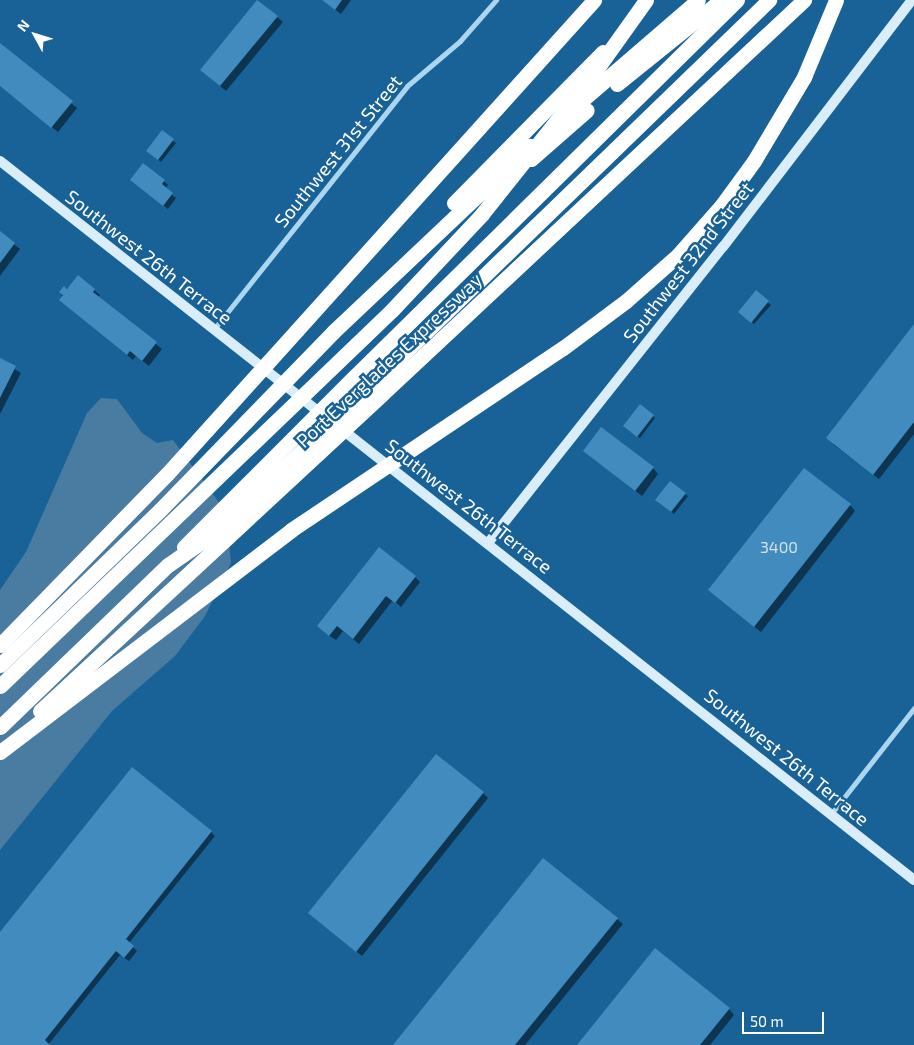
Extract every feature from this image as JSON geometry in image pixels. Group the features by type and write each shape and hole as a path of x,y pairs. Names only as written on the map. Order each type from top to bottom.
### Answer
{"highway":[{"path":"0,645 167,474 594,0"},
{"path":"0,686 392,310 482,214 589,80 646,0"},
{"path":"333,332 394,264 656,0"},
{"path":"0,665 160,510 333,332 410,258 538,139 698,0"},
{"path":"410,258 439,240 624,77 721,0"},
{"path":"0,726 168,566 206,522 737,0"},
{"path":"168,566 217,531 375,391 769,0"},
{"path":"0,752 291,530 563,348 626,302 678,255 722,205 754,161 804,76 836,0"},
{"name":"Port Everglades Expressway","path":"0,748 375,391 803,2"}],"street":[{"name":"Southwest 31st Street","path":"214,330 407,86 460,41 496,0"},
{"name":"Southwest 32nd Street","path":"488,542 723,247 912,0"},
{"name":"Southwest 26th Terrace","path":"0,161 214,330 488,542 914,880"},
{"path":"831,815 914,708"}],"water":[{"path":"101,398 117,399 142,433 157,443 173,440 226,512 231,563 205,616 175,656 112,711 0,850 0,590 26,552 87,413"}],"building":[{"path":"257,0 278,16 220,86 200,70"},
{"path":"322,0 342,0 335,10"},
{"path":"0,43 73,101 51,128 0,86"},
{"path":"162,130 174,139 158,160 146,151"},
{"path":"143,163 165,180 162,184 173,193 163,206 130,180"},
{"path":"0,231 15,243 0,263"},
{"path":"78,275 95,289 93,292 157,342 142,361 130,351 127,355 59,300 63,295 59,292 64,286 67,289"},
{"path":"756,290 769,301 751,323 738,312"},
{"path":"914,324 914,422 873,475 826,438"},
{"path":"0,358 16,366 0,398"},
{"path":"640,404 654,415 637,437 623,426"},
{"path":"601,427 654,467 635,491 583,451"},
{"path":"804,468 851,504 754,627 708,590"},
{"path":"670,481 686,493 671,512 655,500"},
{"path":"379,547 416,576 395,603 386,596 353,639 337,626 329,636 317,626"},
{"path":"436,754 484,792 356,952 308,913"},
{"path":"132,767 212,831 126,939 134,946 124,958 116,951 45,1040 50,1045 0,1045 0,932"},
{"path":"543,858 618,918 515,1045 393,1045"},
{"path":"655,948 730,1008 700,1045 577,1045"}]}
